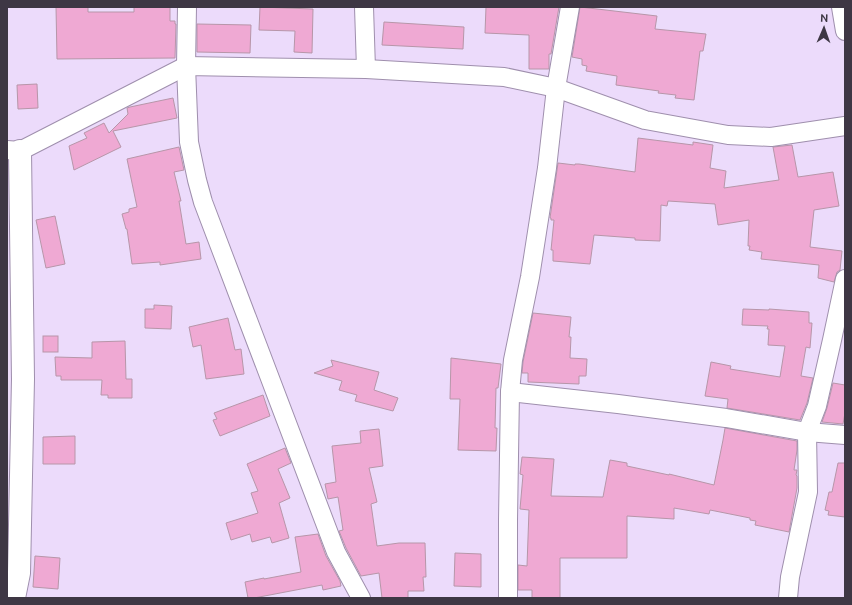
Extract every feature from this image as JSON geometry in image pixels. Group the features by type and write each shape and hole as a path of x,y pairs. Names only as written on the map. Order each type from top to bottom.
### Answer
{"street":[{"path":"187,7 186,66 189,142 203,202 336,552 361,598"},
{"path":"364,7 366,69"},
{"path":"508,598 510,392 513,360 530,277 548,168 556,88 570,7"},
{"path":"841,7 845,31"},
{"path":"14,598 19,573 13,567 23,379 14,150 186,66 366,69 504,77 556,88 645,120 728,135 771,137 845,126"},
{"path":"788,598 790,576 808,492 807,432 817,406 845,279"},
{"path":"510,392 726,418 807,432 845,435"}],"building":[{"path":"56,7 88,7 88,12 134,12 134,7 170,7 170,21 175,21 176,24 175,58 57,59"},
{"path":"260,7 313,9 312,53 294,52 295,31 259,30"},
{"path":"486,7 559,7 551,54 549,54 549,69 529,69 529,35 485,33"},
{"path":"580,7 657,16 655,29 706,34 703,51 700,51 694,100 675,98 676,95 658,93 659,91 616,85 617,76 586,71 587,66 582,65 582,59 572,57"},
{"path":"384,22 464,27 463,49 382,45"},
{"path":"197,24 251,25 250,53 197,52"},
{"path":"37,84 38,108 18,109 17,85"},
{"path":"173,98 177,118 113,131 121,147 74,170 69,146 87,138 84,133 104,123 109,133 128,114 127,108"},
{"path":"638,138 693,145 693,142 713,145 710,168 726,171 724,188 779,180 773,147 792,145 798,177 833,172 839,206 814,210 810,247 842,251 840,270 837,272 834,282 818,278 819,265 761,259 762,252 749,250 749,220 718,225 715,204 668,201 667,206 661,205 660,241 635,240 635,238 594,235 590,264 553,261 553,250 551,250 554,220 551,220 550,218 558,163 579,164 635,172"},
{"path":"179,147 184,170 174,172 181,201 179,201 186,244 199,242 201,259 160,265 160,262 132,264 127,229 122,214 129,212 129,209 137,207 127,159"},
{"path":"55,216 65,264 46,268 36,220"},
{"path":"154,305 172,306 171,329 145,328 145,309 154,309"},
{"path":"743,309 809,312 809,323 812,323 810,348 806,347 801,376 813,378 807,403 800,420 727,408 728,399 705,396 711,362 731,366 730,369 780,377 785,346 768,345 768,326 742,325"},
{"path":"533,313 571,317 569,337 571,337 570,358 587,359 586,376 579,376 579,384 528,382 528,373 522,373"},
{"path":"228,318 235,350 241,349 244,374 206,379 201,345 193,347 189,327"},
{"path":"43,336 58,336 58,352 43,352"},
{"path":"125,341 126,379 132,379 132,398 108,398 108,395 101,395 102,380 61,380 61,376 56,376 55,357 92,358 92,342"},
{"path":"451,358 501,364 498,388 496,388 496,451 458,450 460,399 450,399"},
{"path":"331,360 379,372 374,390 398,398 393,411 355,401 357,395 339,390 342,381 314,373 333,366"},
{"path":"833,383 845,385 845,413 843,424 822,422"},
{"path":"263,395 270,416 220,436 213,420 217,419 214,413"},
{"path":"725,428 797,441 794,470 797,470 797,488 789,532 755,525 756,521 750,520 750,518 710,510 709,514 674,508 674,519 627,516 627,558 560,558 560,598 532,598 532,590 518,590 518,565 527,566 529,510 520,509 523,475 520,474 522,457 554,459 551,496 603,497 610,460 627,463 627,466 714,485"},
{"path":"379,429 383,466 369,468 377,502 371,504 377,546 399,543 425,543 426,577 423,577 424,591 408,591 408,598 382,598 379,573 361,576 339,531 343,530 338,497 328,499 325,484 336,482 332,446 361,443 360,431"},
{"path":"75,436 75,464 43,464 43,437"},
{"path":"285,448 291,463 278,469 290,498 279,503 289,538 272,543 270,537 252,542 250,534 231,540 226,523 258,513 251,493 258,491 247,464"},
{"path":"838,463 845,463 845,517 828,515 829,511 825,510 829,492 832,492"},
{"path":"318,534 326,556 340,581 341,586 323,590 322,585 248,598 245,582 301,572 295,537"},
{"path":"455,553 481,554 481,587 454,586"},
{"path":"35,556 60,558 58,589 33,587"}]}
